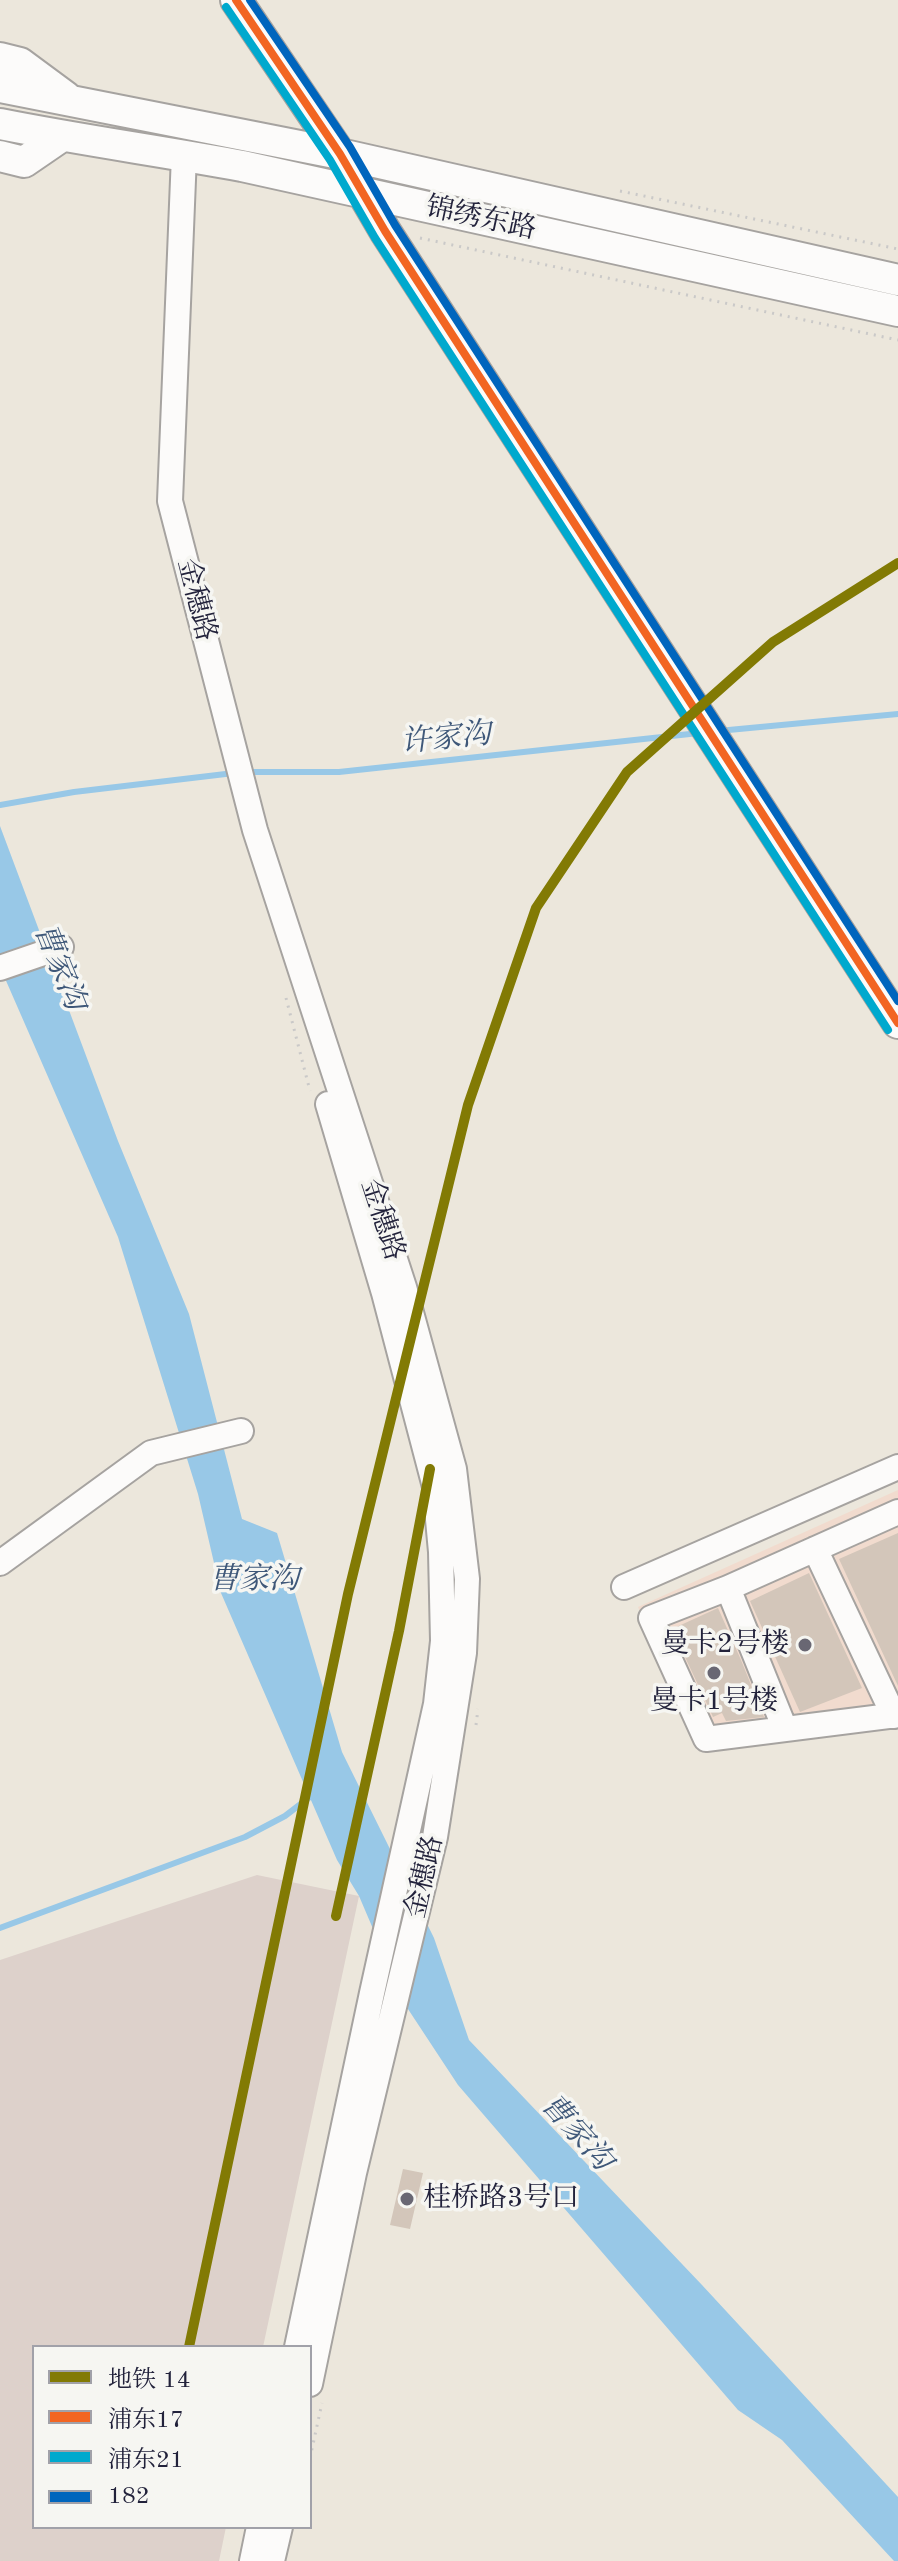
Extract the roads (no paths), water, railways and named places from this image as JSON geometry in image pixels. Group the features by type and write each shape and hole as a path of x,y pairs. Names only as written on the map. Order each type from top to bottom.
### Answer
{"main road":[{"path":"236,0 340,154 385,231 898,1023"},
{"name":"锦绣东路","path":"0,58 20,63 74,103"},
{"name":"锦绣东路","path":"0,87 340,154 898,280"},
{"name":"锦绣东路","path":"0,124 177,154 898,311"},
{"path":"0,156 24,162 62,136"}],"street":[{"name":"金穗路","path":"177,154 158,504 381,1281 435,1487 441,1552 443,1641 436,1704 372,1993 368,2071 354,2173 312,2374"},
{"name":"金穗路","path":"250,831 404,1287 454,1469 467,1579 464,1653 435,1837 394,2010 368,2071 298,2345"},
{"path":"0,968 61,947"},
{"path":"0,1563 151,1453 241,1431"},
{"path":"624,1587 898,1467"},
{"path":"815,1549 896,1715 706,1739 651,1618 728,1588 815,1549 898,1512"},
{"path":"728,1588 785,1729"},
{"path":"252,2561 259,2529"},
{"path":"272,2561 280,2529"}],"water":[{"name":"曹家沟","path":"0,826 118,1141 189,1314 242,1519 277,1533 342,1752 434,1938 469,2040 898,2497 898,2561 894,2561 782,2440 738,2410 458,2085 406,2006 359,1896 337,1860 221,1593 198,1494 118,1237 0,967"}],"waterway":[{"name":"许家沟","path":"718,731 898,714"},
{"name":"许家沟","path":"245,772 339,772 699,733"},
{"name":"许家沟","path":"0,805 74,792 234,773"},
{"path":"0,1928 245,1837 285,1816 315,1793"}],"metro line":[{"name":"14","path":"189,2345 348,1594 468,1105 536,908 627,772 773,642 898,563"},
{"name":"14","path":"336,1916 399,1631 430,1469"}],"place":[{"name":"曼卡2号楼","path":"805,1645"},
{"name":"曼卡1号楼","path":"714,1673"},
{"name":"桂桥路3号口","path":"407,2199"}]}
